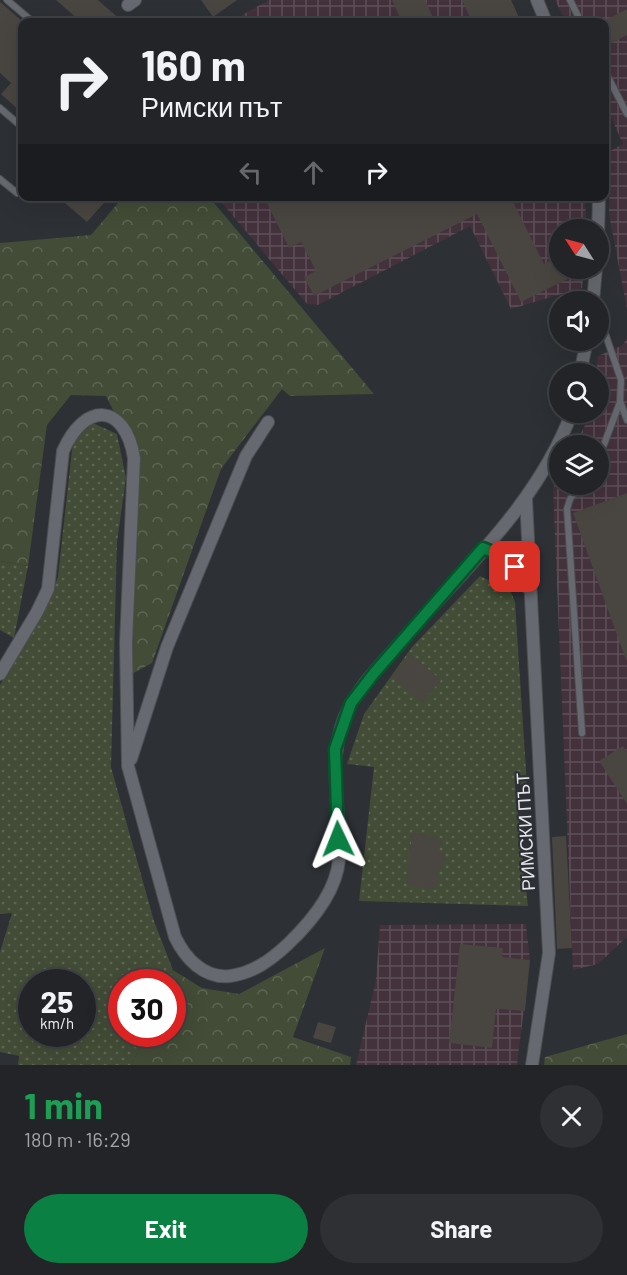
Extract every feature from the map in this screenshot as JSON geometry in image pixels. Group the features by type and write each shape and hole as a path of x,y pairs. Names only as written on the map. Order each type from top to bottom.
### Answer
{"street":[{"path":"537,0 544,18"},
{"path":"598,219 599,201"},
{"path":"0,674 38,612 48,589 63,451 70,435 83,420 97,415 111,417 122,426 131,441 134,458 126,643 128,766 175,937 184,955 201,969 222,977 245,974 272,958 300,932 322,904 333,881 339,862 335,749 351,703 375,672 526,499 553,455 567,423"},
{"path":"128,766 167,647 246,456 268,422"},
{"name":"РИМСКИ ПЪТ","path":"526,499 549,953 532,1065"},
{"name":"РИМСКИ ПЪТ","path":"483,548 500,555 515,567 522,576 530,596"}],"lane":[{"path":"8,0 28,18"},
{"path":"570,0 579,18"},
{"path":"609,79 627,114"},
{"path":"0,108 18,124"},
{"path":"0,179 18,192"},
{"path":"607,435 620,401 624,379 609,343"},
{"path":"620,401 627,420"},
{"path":"574,495 567,509 582,733"}],"shaded area":[{"path":"269,0 511,0 519,18 236,18"},
{"path":"555,0 627,0 627,309 609,215 610,151 623,144 609,113 609,18 564,18"},
{"path":"220,201 584,201 587,219 549,219 549,279 583,279 582,288 572,291 549,291 549,298 511,309 470,226 318,305 307,304"},
{"path":"627,337 627,937 598,964 573,970 553,495 609,495 609,435 580,435 586,423 609,423 609,363 597,363 598,356 623,345"},
{"path":"526,924 530,960 517,1065 356,1065 376,980 380,925"}],"green space":[{"path":"120,201 212,201 374,394 290,396 282,389 221,469 152,663 128,676 132,448 106,396 71,395 47,425 28,566 0,561 0,243 91,235"},
{"path":"93,423 117,434 126,478 117,542 111,767 154,921 173,969 108,969 108,1047 140,1047 131,1065 18,1065 19,1056 0,1052 0,952 12,913 0,914 0,685 37,624 58,577 73,441"},
{"path":"0,561 28,566 14,638 0,630"},
{"path":"480,576 510,590 515,602 527,785 515,785 528,906 359,901 374,767 347,764 364,714 412,647"},
{"path":"325,948 293,1037 351,1057 350,1065 131,1065 140,1047 186,1047 186,978 202,988 239,994"},
{"path":"627,1034 627,1065 544,1065 545,1057"}],"building":[{"path":"56,0 98,0 118,18 76,18"},
{"path":"201,0 237,0 213,17"},
{"path":"392,0 425,0 433,18 400,18"},
{"path":"462,0 511,0 519,18 470,18"},
{"path":"0,2 19,18 18,109 1,94 11,83 0,73"},
{"path":"627,9 627,35 609,44 609,18"},
{"path":"63,201 106,201 87,222"},
{"path":"266,201 472,201 473,203 477,201 512,201 544,264 549,262 549,279 568,279 521,302 477,214 314,296 304,277 316,271 301,242 289,248"},
{"path":"627,493 627,660 626,660 573,513"},
{"path":"410,654 441,680 423,702 392,677"},
{"path":"623,746 627,752 627,804 599,761"},
{"path":"412,833 441,838 439,852 444,852 442,868 438,868 436,889 407,885"},
{"path":"566,836 572,948 557,949 552,837"},
{"path":"460,944 503,948 502,957 530,960 525,1011 496,1009 492,1048 449,1043"},
{"path":"318,1022 336,1027 331,1043 313,1038"}],"route":[{"path":"338,839 335,749 341,725 351,703 375,672 483,548 507,559 515,567"}]}
